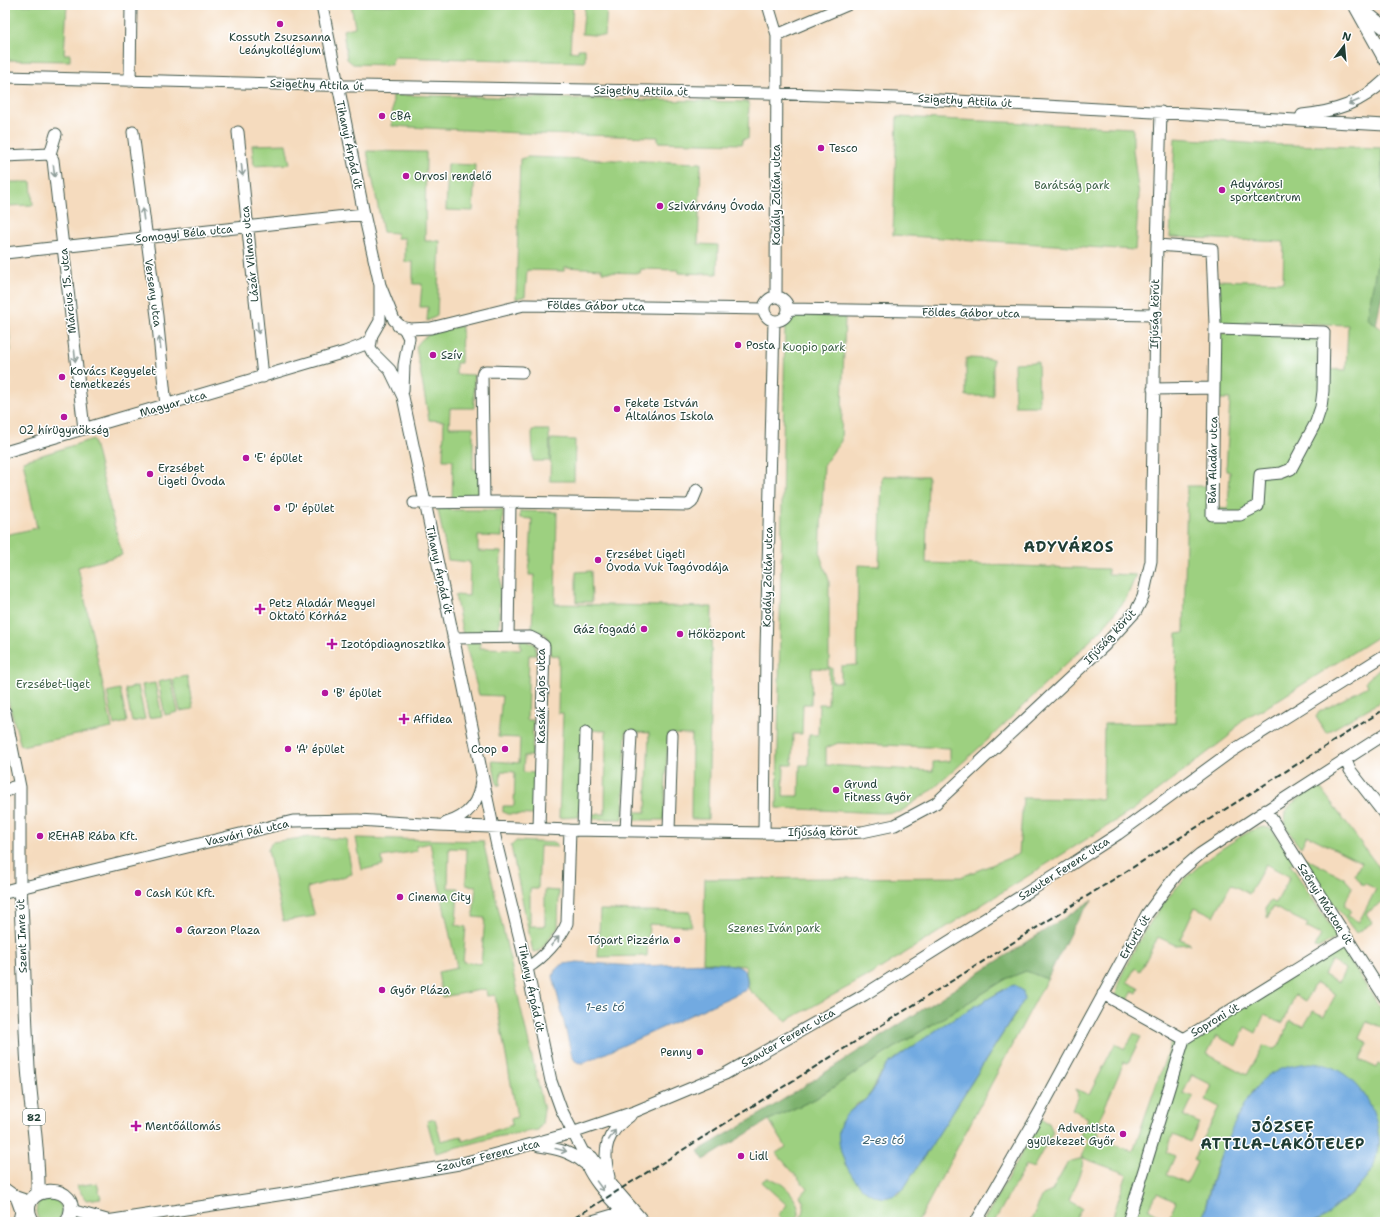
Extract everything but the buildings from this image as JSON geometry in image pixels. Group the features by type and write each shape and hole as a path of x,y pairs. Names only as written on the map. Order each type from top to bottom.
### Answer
{"main road":[{"path":"1356,5 1385,28"},
{"path":"1356,5 1385,59"},
{"name":"Vasvári Pál utca","path":"5,892 20,888"},
{"name":"Szent Imre út","path":"20,888 27,1049 38,1161 27,1212"},
{"name":"Szent Imre út","path":"38,1161 54,1190"},
{"path":"27,1212 44,1191 54,1190"},
{"name":"82","path":"54,1190 68,1200 69,1216"}],"street":[{"path":"130,81 131,5"},
{"name":"Tihanyi Árpád út","path":"322,5 337,86 380,285 394,320 408,335 408,347 404,365 403,397 420,503 453,638 551,1081 560,1109 583,1158 592,1157 614,1188 644,1222"},
{"name":"Kodály Zoltán utca","path":"768,5 777,35 776,297"},
{"path":"777,35 847,5"},
{"name":"Szigethy Attila út","path":"5,77 337,86 777,94 930,99 1385,124"},
{"name":"Szigethy Attila út","path":"1276,117 1336,109 1356,102 1374,90 1385,80"},
{"name":"Ifjúság körút","path":"494,827 570,830 826,834 862,832 895,825 936,803 1104,646 1136,611 1143,597 1151,561 1153,389 1161,112"},
{"name":"Verseny utca","path":"133,132 157,316 165,401"},
{"name":"Lázár Vilmos utca","path":"238,132 263,377"},
{"name":"Március 15. utca","path":"56,134 50,154 53,160 84,429"},
{"path":"5,156 50,154"},
{"name":"Somogyi Béla utca","path":"5,253 364,214"},
{"name":"Bán Aladár utca","path":"1157,245 1212,249 1215,329 1212,515 1240,515 1258,506 1260,475 1281,474 1292,469 1316,422 1324,391 1324,332 1215,329"},
{"name":"Tihanyi Árpád út","path":"380,285 380,321 371,337 370,344 372,352 381,360 396,379 403,397"},
{"path":"776,297 784,300 788,309 785,317 774,321 768,318 764,309 768,300 776,297"},
{"name":"Földes Gábor utca","path":"408,347 413,338 431,328 524,305 764,309"},
{"name":"Földes Gábor utca","path":"788,309 1155,315"},
{"name":"Kodály Zoltán utca","path":"764,833 766,651 774,321"},
{"path":"371,337 384,324 395,324 402,327"},
{"name":"Földes Gábor utca","path":"402,327 431,328"},
{"name":"Magyar utca","path":"5,452 84,429 165,401 263,377 340,353 358,347 371,337"},
{"path":"381,360 389,362 398,360 408,347"},
{"name":"Magyar utca","path":"340,353 358,350 372,352"},
{"path":"484,502 483,372 522,372"},
{"path":"1153,389 1214,388"},
{"path":"420,503 510,502 688,505 692,502 697,490"},
{"path":"453,638 508,637 510,502"},
{"name":"Kassák Lajos utca","path":"508,637 530,637 544,646 539,828"},
{"name":"Szauter Ferenc utca","path":"69,1216 104,1221 433,1170 534,1145 572,1133 634,1112 725,1074 864,994 1088,854 1229,753 1385,655"},
{"name":"Szent Imre út","path":"5,712 20,787 20,888"},
{"path":"583,830 586,732"},
{"name":"Erfurti út","path":"976,1222 1039,1113 1147,914 1177,874 1200,854 1385,734"},
{"path":"626,830 631,735"},
{"path":"669,831 672,735"},
{"path":"1346,760 1350,770 1385,814"},
{"name":"Tihanyi Árpád út","path":"438,825 461,817 472,807 480,790 482,767"},
{"path":"5,792 13,787 20,787"},
{"name":"Szőnyi Márton út","path":"1266,810 1385,998"},
{"name":"Vasvári Pál utca","path":"20,888 293,821 358,820 494,827"},
{"path":"527,968 537,961 549,948 562,933 567,923 570,830"},
{"name":"Soproni út","path":"1128,1222 1184,1039 1348,938"},
{"path":"1103,994 1184,1039"},
{"path":"614,1188 605,1160 605,1148 609,1138 617,1127 634,1112"},
{"path":"534,1145 562,1150 583,1158 608,1196 632,1222"},
{"path":"5,1189 16,1196 27,1212"},
{"path":"16,1196 21,1211 27,1212"},
{"path":"589,1222 623,1212"}],"green space":[{"path":"5,5 67,5 64,54 70,54 70,61 5,60"},
{"path":"351,5 573,5 570,51 578,52 578,49 585,49 585,62 393,57 392,65 353,64 347,59 343,30 355,27"},
{"path":"585,5 607,5 605,36 582,34"},
{"path":"393,95 749,102 748,139 743,139 742,144 658,142 658,137 537,134 392,126"},
{"name":"Barátság park","path":"897,117 1133,128 1133,150 1139,196 1135,250 893,235"},
{"name":"Szenes Iván park","path":"1175,138 1261,144 1382,148 1383,230 1368,318 1385,332 1385,632 1270,705 1243,719 1229,736 1133,810 870,975 786,1021 749,990 745,966 703,962 705,879 961,877 1019,854 1023,798 1103,799 1104,724 1175,723 1177,634 1184,633 1187,486 1212,486 1214,507 1228,508 1230,472 1226,471 1230,399 1214,399 1215,333 1318,337 1317,369 1346,370 1348,325 1246,321 1246,325 1215,324 1213,280 1283,282 1284,242 1170,237"},
{"path":"286,144 290,164 254,166 252,145"},
{"path":"1382,148 1385,148 1385,279 1376,325 1367,318 1383,230"},
{"path":"367,151 426,152 425,241 440,241 437,316 427,321 428,307 420,307 422,284 413,284 413,262 405,262 405,238 397,238 397,233 383,232"},
{"path":"528,157 701,163 698,244 718,245 717,274 678,273 678,270 641,269 640,273 602,272 602,269 565,267 564,271 527,270 525,296 516,299 520,159"},
{"path":"448,164 475,165 473,211 446,210"},
{"path":"5,182 31,182 33,205 5,206"},
{"path":"7,305 11,351 5,351 5,306"},
{"name":"Kuopio park","path":"789,315 845,317 841,441 824,464 820,555 829,580 829,668 832,668 832,682 841,682 841,666 857,665 858,565 879,566 882,476 928,476 926,563 1108,569 1108,574 1136,575 1126,599 1100,631 991,737 933,789 900,812 881,813 777,808 785,325","holes":["812,668 829,669 828,704 819,704 818,735 809,735 808,765 800,765 799,796 783,796 784,765 792,765 793,734 802,734 803,704 811,704","838,743 950,748 950,761 933,762 933,771 826,765 826,748"]},
{"path":"462,326 461,363 456,363 456,374 474,375 474,408 450,408 449,427 473,427 473,469 479,470 479,501 452,501 453,460 443,460 444,421 429,420 416,347 425,337 436,331"},
{"path":"966,358 993,359 993,396 966,396"},
{"path":"1038,362 1039,406 1015,406 1014,363"},
{"path":"532,430 549,430 550,461 533,461"},
{"name":"Erzsébet-liget","path":"93,439 122,555 78,567 112,728 21,746 5,690 5,535 37,528 23,461"},
{"path":"551,439 575,440 574,481 550,481"},
{"path":"437,505 448,505 449,510 503,510 502,537 478,536 478,551 501,552 499,629 480,629 480,634 463,635 455,595 469,596 470,562 448,560"},
{"path":"520,511 557,512 555,604 712,607 708,819 691,819 692,735 668,734 664,820 633,820 633,812 646,812 649,733 626,731 623,819 587,819 588,814 605,814 606,731 582,730 579,817 559,818 563,713 558,713 559,656 550,655 550,646 546,635 532,629 534,575 529,575 532,519 520,518"},
{"path":"591,571 592,602 576,602 576,572"},
{"path":"520,639 535,644 536,655 529,655 527,720 533,720 532,756 524,756 523,772 535,773 534,815 507,814 503,812 503,806 514,806 515,772 501,771 500,785 497,785 492,761 519,763 520,738 498,737 502,696 479,695 465,642 480,642 480,648 521,649"},
{"path":"1385,663 1385,699 1326,733 1316,717 1319,712 1368,686 1366,681"},
{"path":"187,676 193,709 180,711 173,679"},
{"path":"171,679 178,712 165,715 158,682"},
{"path":"155,683 162,716 149,718 142,685"},
{"path":"138,686 145,719 132,722 125,689"},
{"path":"120,689 127,722 114,725 107,692"},
{"path":"1319,786 1385,876 1385,900 1366,913 1372,923 1356,933 1300,859 1303,857 1344,878 1352,887 1344,906 1351,910 1348,916 1359,922 1376,889 1364,883 1363,886 1355,875 1361,862 1307,835 1301,847 1297,844 1288,830 1285,822 1287,809 1298,799"},
{"path":"1264,827 1272,829 1294,862 1290,864 1336,935 1335,939 1318,948 1315,947 1321,935 1306,927 1308,924 1273,907 1267,918 1266,908 1270,901 1276,903 1290,877 1266,864 1249,894 1231,884 1214,916 1195,907 1180,939 1191,944 1175,945 1158,937 1140,971 1135,968 1127,982 1139,988 1137,993 1133,991 1128,1000 1135,1004 1133,1006 1116,995 1118,985 1131,956 1150,922 1172,893 1198,867 1213,855 1246,834"},
{"path":"310,837 346,839 352,874 307,888 315,916 283,921 268,850 272,842"},
{"path":"356,838 483,841 544,1110 542,1124 538,1130 496,1137 436,1153 427,1121 435,1119 441,1141 461,1136 463,1141 512,1125 511,1119 517,1117 495,995 487,996 486,989 442,997 438,972 457,968 430,843 416,846 417,851 382,857 383,865 362,870","holes":["449,848 467,849 466,885 476,886 473,917 485,918 481,964 463,962 466,927 456,925 458,888 448,888"]},
{"path":"516,841 556,843 558,847 540,846 538,889 530,889 530,926 545,926 545,890 559,891 558,927 540,951 533,952 511,846"},
{"path":"1092,900 1074,925 1047,979 1026,971 1006,979 815,1099 769,1120 704,1160 698,1151 764,1112"},
{"path":"600,910 691,912 691,926 649,924 647,956 598,957"},
{"path":"1339,944 1385,1015 1385,1029 1367,1021 1359,1038 1368,1043 1360,1060 1377,1068 1379,1064 1385,1066 1385,1222 1316,1222 1362,1184 1374,1164 1378,1151 1376,1124 1372,1112 1366,1100 1349,1078 1252,1091 1236,1122 1215,1171 1203,1222 1177,1222 1169,1218 1176,1202 1157,1193 1149,1209 1158,1214 1154,1222 1111,1222 1127,1174 1081,1157 1089,1140 1080,1135 1088,1118 1072,1109 1078,1096 1076,1089 1089,1095 1115,1044 1125,1049 1134,1033 1141,1037 1128,1063 1124,1062 1097,1125 1100,1140 1133,1151 1174,1034 1184,1039","holes":["1331,961 1345,970 1339,982 1324,975","1315,983 1336,994 1324,1016 1313,1011 1304,1026 1290,1021 1279,1046 1275,1049 1263,1046 1247,1075 1207,1054 1216,1036 1236,1046 1245,1027 1256,1033 1264,1015 1283,1023 1295,995 1306,1001","1192,1075 1212,1085 1206,1100 1219,1107 1193,1160 1197,1162 1187,1183 1167,1174 1175,1156 1166,1152 1173,1135 1190,1142 1199,1123 1184,1116 1193,1097 1183,1093"]},
{"path":"1026,971 1047,979 918,1222 797,1222 802,1216 804,1209 804,1203 800,1196 807,1188 776,1153 786,1147 769,1120 815,1099 1006,979","holes":["1010,986 1022,1004 904,1188 898,1195 845,1165 840,1143 841,1122 857,1104 865,1100 888,1064 945,1024"]},
{"path":"1041,1119 1049,1123 1053,1132 1033,1168 1026,1165 994,1222 983,1222"},
{"path":"1083,1158 1082,1167 1069,1201 1082,1208 1074,1222 1030,1222 1043,1195 1052,1191 1068,1162"},
{"path":"767,1178 779,1182 794,1197 799,1209 799,1215 793,1222 785,1222 778,1215 787,1205 761,1182"},
{"path":"97,1183 101,1198 86,1200 76,1186"},
{"path":"49,1198 58,1202 62,1211 58,1220 49,1224 40,1220 36,1211 40,1202"}],"water":[{"name":"1-es tó","path":"577,962 635,966 706,963 733,965 741,968 745,972 747,987 746,990 584,1063 579,1063 574,1059 571,1052 553,976 559,966"},
{"name":"2-es tó","path":"1015,985 1023,991 1024,1000 904,1188 892,1196 879,1197 868,1192 857,1182 842,1156 839,1142 839,1129 843,1120 849,1112 869,1096 888,1064 945,1024 1010,986"},
{"path":"1311,1063 1327,1065 1343,1073 1355,1083 1372,1108 1377,1123 1378,1139 1377,1154 1369,1174 1362,1184 1325,1217 1312,1223 1203,1222 1211,1187 1226,1142 1247,1100 1258,1084 1270,1074 1290,1066"}],"railway":[{"path":"568,1222 1385,709"}],"place":[{"name":"Kossuth Zsuzsanna Leánykollégium","path":"280,24"},
{"name":"CBA","path":"382,116"},
{"name":"Tesco","path":"821,148"},
{"name":"Orvosi rendelő","path":"406,176"},
{"name":"Adyvárosi sportcentrum","path":"1222,190"},
{"name":"Szivárvány Óvoda","path":"660,206"},
{"name":"Posta","path":"738,345"},
{"name":"Szív","path":"433,355"},
{"name":"Kovács Kegyelet temetkezés","path":"62,377"},
{"name":"Fekete István Általános Iskola","path":"617,409"},
{"name":"O2 hírügynökség","path":"64,417"},
{"name":"'E' épület","path":"246,458"},
{"name":"Erzsébet Ligeti Óvoda","path":"150,474"},
{"name":"'D' épület","path":"277,508"},
{"name":"Erzsébet Ligeti Óvoda Vuk Tagóvodája","path":"598,560"},
{"name":"Petz Aladár Megyei Oktató Kórház","path":"260,609"},
{"name":"Gáz fogadó","path":"644,629"},
{"name":"Hőközpont","path":"680,634"},
{"name":"Izotópdiagnosztika","path":"332,644"},
{"name":"'B' épület","path":"325,693"},
{"name":"Affidea","path":"404,719"},
{"name":"'A' épület","path":"288,749"},
{"name":"Coop","path":"505,749"},
{"name":"Grund Fitness Győr","path":"836,790"},
{"name":"REHAB Rába Kft.","path":"40,836"},
{"name":"Cash Kút Kft.","path":"138,893"},
{"name":"Cinema City","path":"400,897"},
{"name":"Garzon Plaza","path":"179,930"},
{"name":"Tópart Pizzéria","path":"677,940"},
{"name":"Győr Pláza","path":"382,990"},
{"name":"Penny","path":"700,1052"},
{"name":"Mentőállomás","path":"136,1126"},
{"name":"Adventista gyülekezet Győr","path":"1123,1134"},
{"name":"Lidl","path":"741,1156"}],"district":[{"name":"ADYVÁROS","path":"1069,547"},
{"name":"JÓZSEF ATTILA-LAKÓTELEP","path":"1283,1136"}]}
